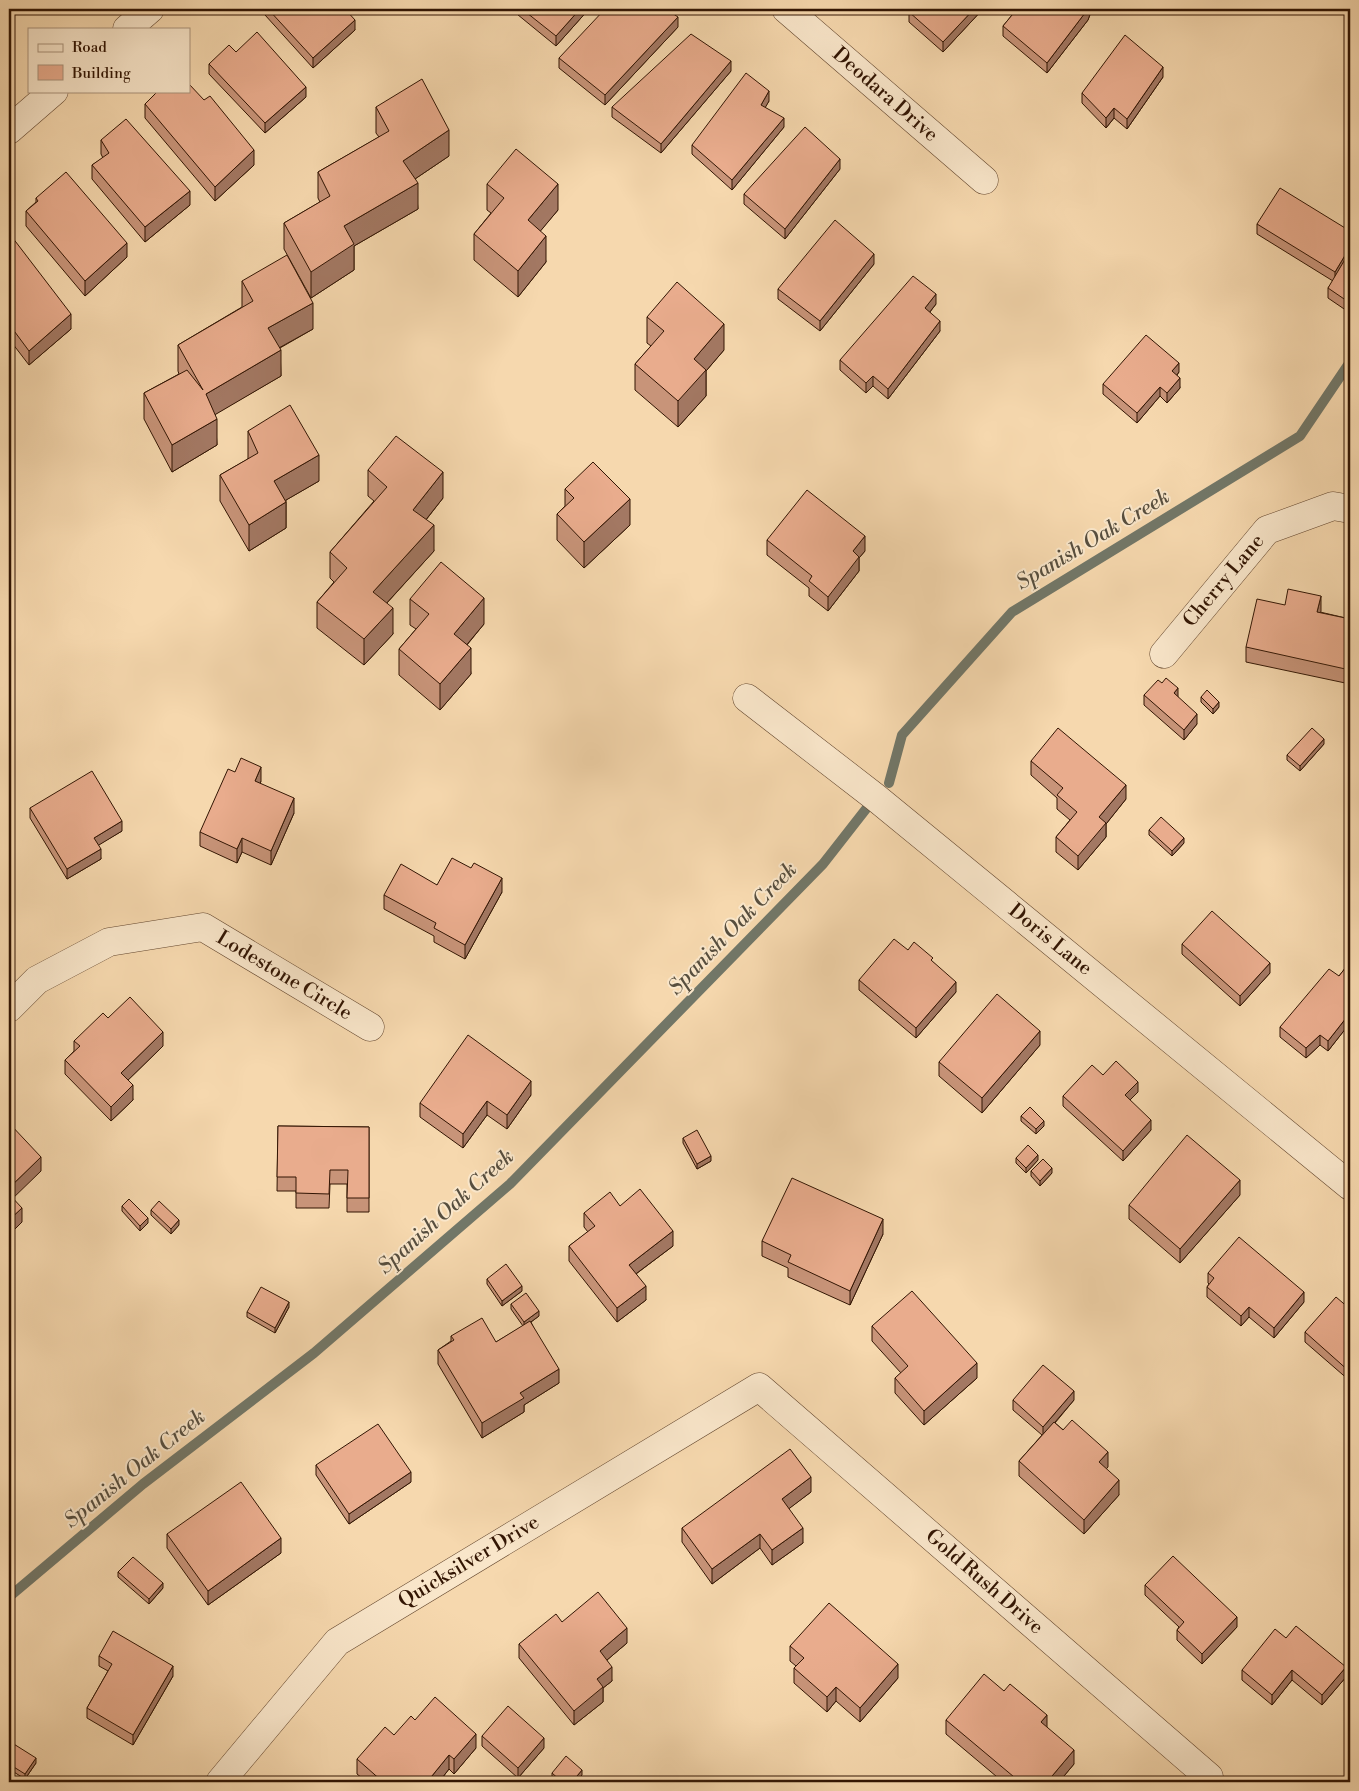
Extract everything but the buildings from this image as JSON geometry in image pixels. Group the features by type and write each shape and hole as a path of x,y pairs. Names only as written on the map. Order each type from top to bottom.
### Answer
{"street":[{"path":"128,28 150,9"},
{"name":"Deodara Drive","path":"786,9 984,180"},
{"path":"9,130 53,92"},
{"name":"Cherry Lane","path":"1164,654 1266,530 1333,506 1350,509"},
{"name":"Doris Lane","path":"747,698 875,796 1350,1186"},
{"name":"Lodestone Circle","path":"9,1008 37,980 109,942 203,927 370,1027"},
{"name":"Gold Rush Drive","path":"759,1387 1206,1780"},
{"name":"Quicksilver Drive","path":"220,1782 337,1642 759,1387"}],"waterway":[{"name":"Spanish Oak Creek","path":"889,783 902,735 1012,612 1300,436 1350,362"},
{"name":"Spanish Oak Creek","path":"9,1597 143,1484 314,1353 510,1184 823,864 866,809"}]}
